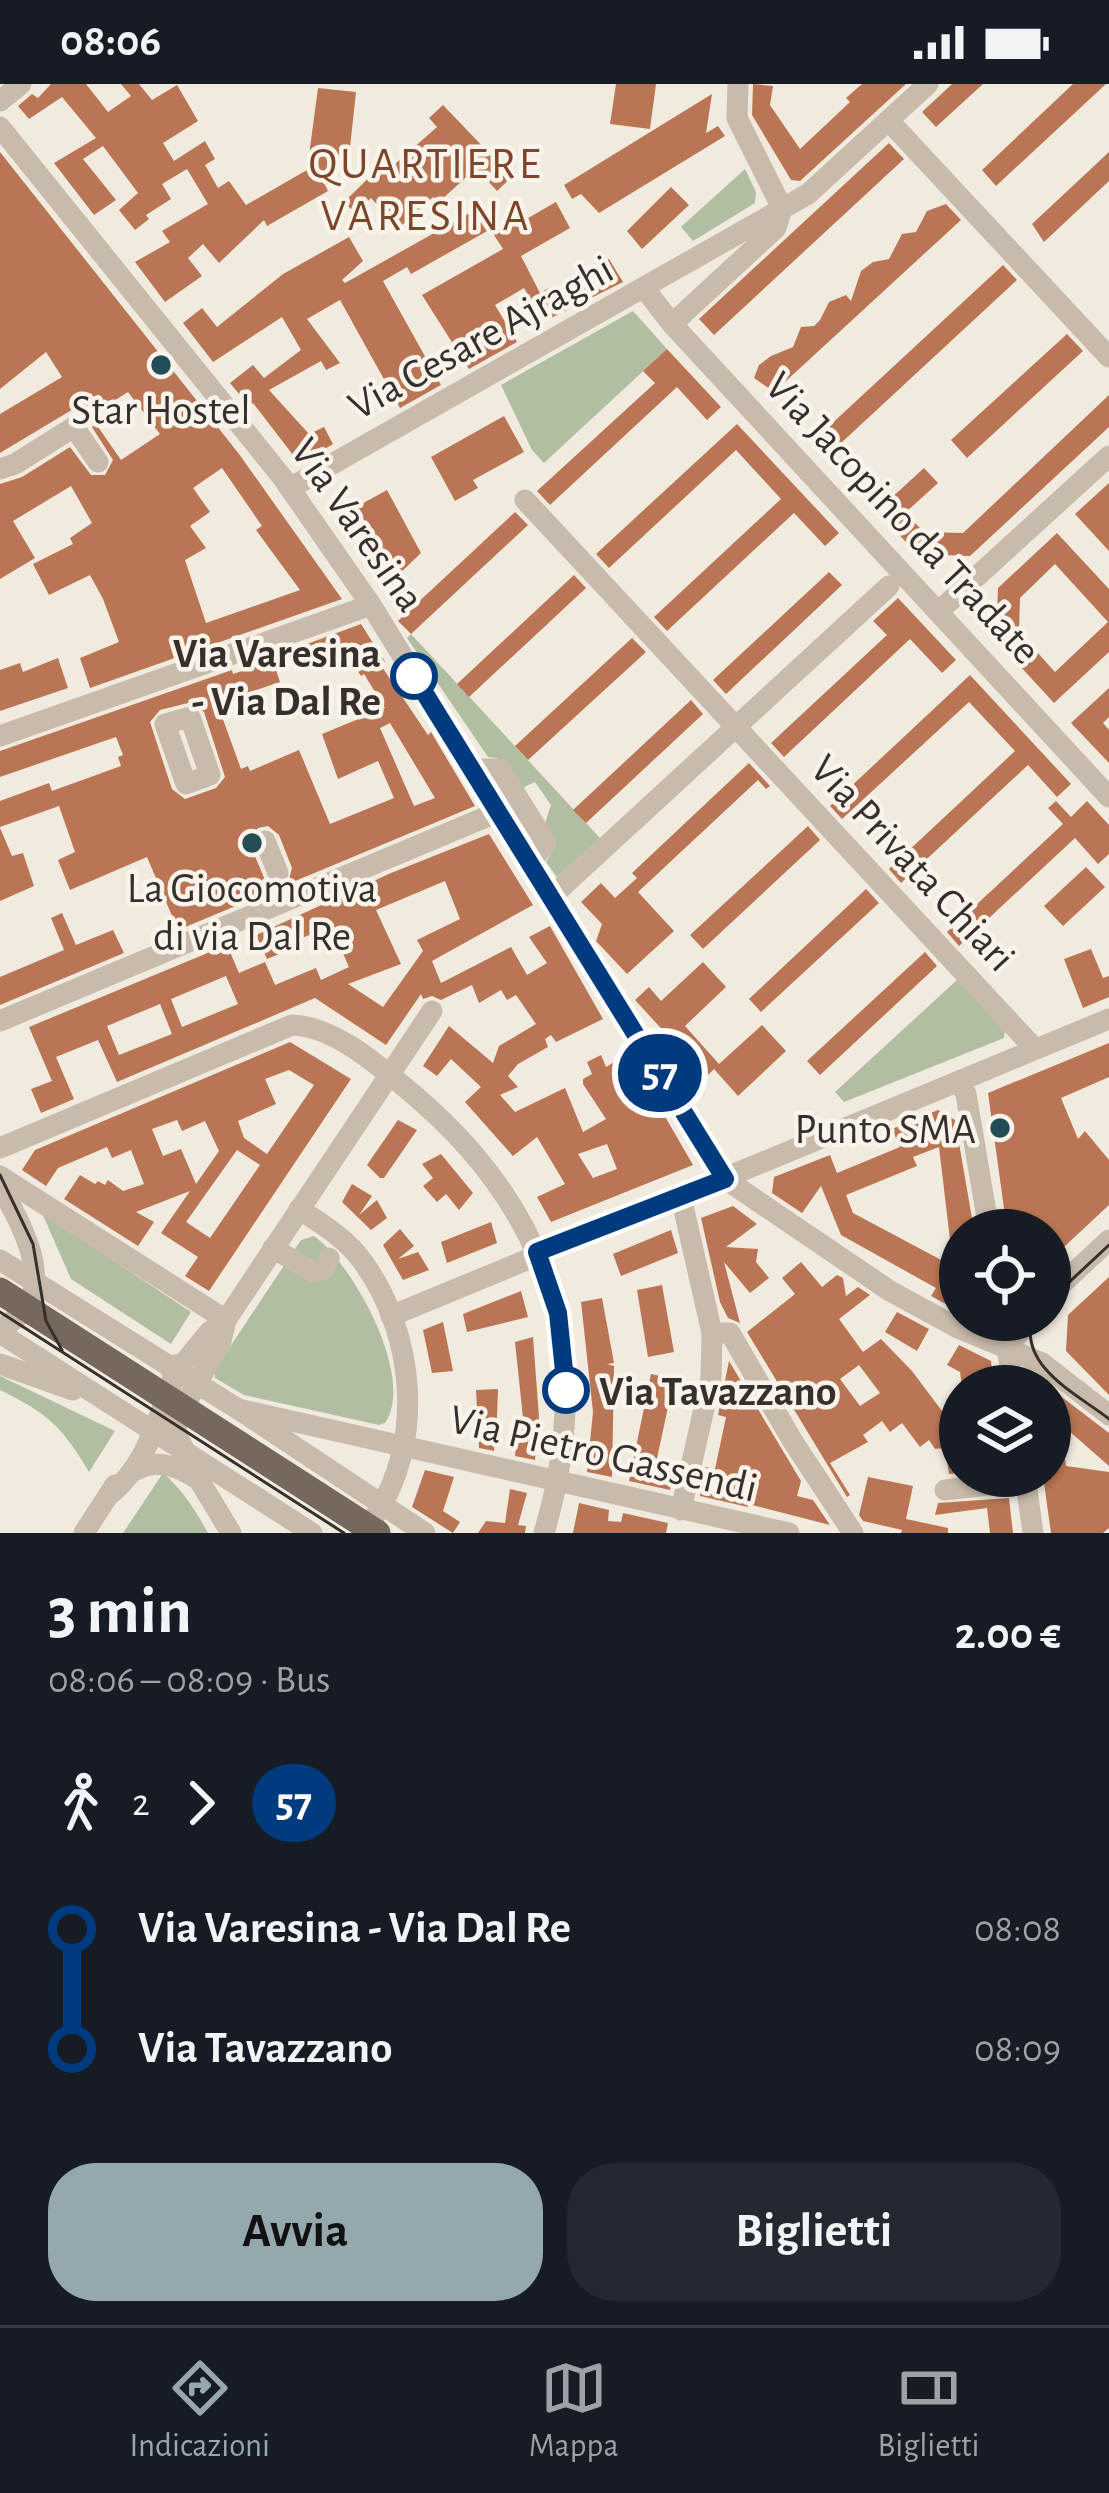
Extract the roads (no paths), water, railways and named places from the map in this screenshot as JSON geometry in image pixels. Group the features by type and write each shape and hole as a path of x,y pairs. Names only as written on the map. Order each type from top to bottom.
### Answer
{"main road":[{"path":"0,1292 30,1294 172,1404 376,1522"}],"street":[{"path":"0,101 21,84"},
{"path":"738,84 737,118 782,208"},
{"name":"Via Cesare Ajraghi","path":"290,488 808,194 928,84"},
{"path":"889,122 1109,357"},
{"name":"Via Varesina","path":"0,127 290,488 371,605 530,863 555,895 725,1179"},
{"name":"Via Cesare Ajraghi","path":"671,324 776,228 782,208"},
{"path":"708,251 720,280"},
{"name":"Via Jacopino da Tradate","path":"644,288 671,324 1109,797"},
{"path":"4,467 74,427 98,462"},
{"path":"938,612 1109,456"},
{"name":"Via Privata Chiari","path":"525,500 1035,1049"},
{"path":"555,895 889,586"},
{"path":"0,736 371,605"},
{"path":"472,770 500,769 546,843 530,863"},
{"path":"0,1021 284,887 498,812"},
{"path":"265,841 284,887"},
{"path":"112,1493 136,1470 172,1404 195,1383 221,1341 226,1320 431,1011"},
{"path":"391,1316 1109,1019"},
{"path":"0,1148 292,1025 315,1025 390,1074 441,1116 499,1182 537,1252 558,1313 567,1377 558,1483 544,1533"},
{"path":"959,1081 967,1094 986,1209"},
{"path":"0,1176 226,1320"},
{"path":"725,1179 864,1275 939,1313"},
{"path":"0,1186 34,1257 31,1355"},
{"path":"681,1197 712,1333 712,1378 681,1510"},
{"path":"299,1209 333,1231 362,1260 391,1316 407,1367 409,1403 402,1448 376,1522"},
{"path":"0,1250 14,1235 18,1219"},
{"path":"1071,1275 1109,1240"},
{"path":"273,1248 313,1272 324,1269 328,1258"},
{"path":"0,1260 30,1294 169,1366 325,1468 376,1522 425,1533"},
{"path":"30,1294 0,1330 84,1390 312,1533"},
{"path":"169,1366 187,1362 208,1332 226,1320"},
{"path":"712,1333 730,1333 853,1533"},
{"path":"992,1341 1042,1364 1109,1415"},
{"path":"1006,1349 1012,1341"},
{"path":"1006,1349 1009,1365"},
{"path":"0,1364 52,1385 84,1390"},
{"path":"169,1366 177,1435 231,1533"},
{"name":"Via Pietro Gassendi","path":"238,1409 789,1533"},
{"path":"85,1533 112,1493 138,1438 133,1420"},
{"path":"325,1468 337,1434"},
{"path":"136,1470 164,1464 199,1480"},
{"path":"1028,1497 1033,1533"}],"tram line":[{"path":"0,1175 33,1244 46,1321 62,1350"},
{"path":"1071,1280 1109,1245"},
{"path":"0,1312 344,1533"},
{"path":"1031,1341 1054,1378 1109,1419"}],"place":[{"name":"Star Hostel","path":"161,365"},
{"name":"Via Varesina - Via Dal Re","path":"414,676"},
{"name":"La Giocomotiva di via Dal Re","path":"252,843"},
{"name":"Punto SMA","path":"1000,1128"},
{"name":"Via Tavazzano","path":"566,1390"}],"district":[{"name":"QUARTIERE VARESINA","path":"426,188"}]}
